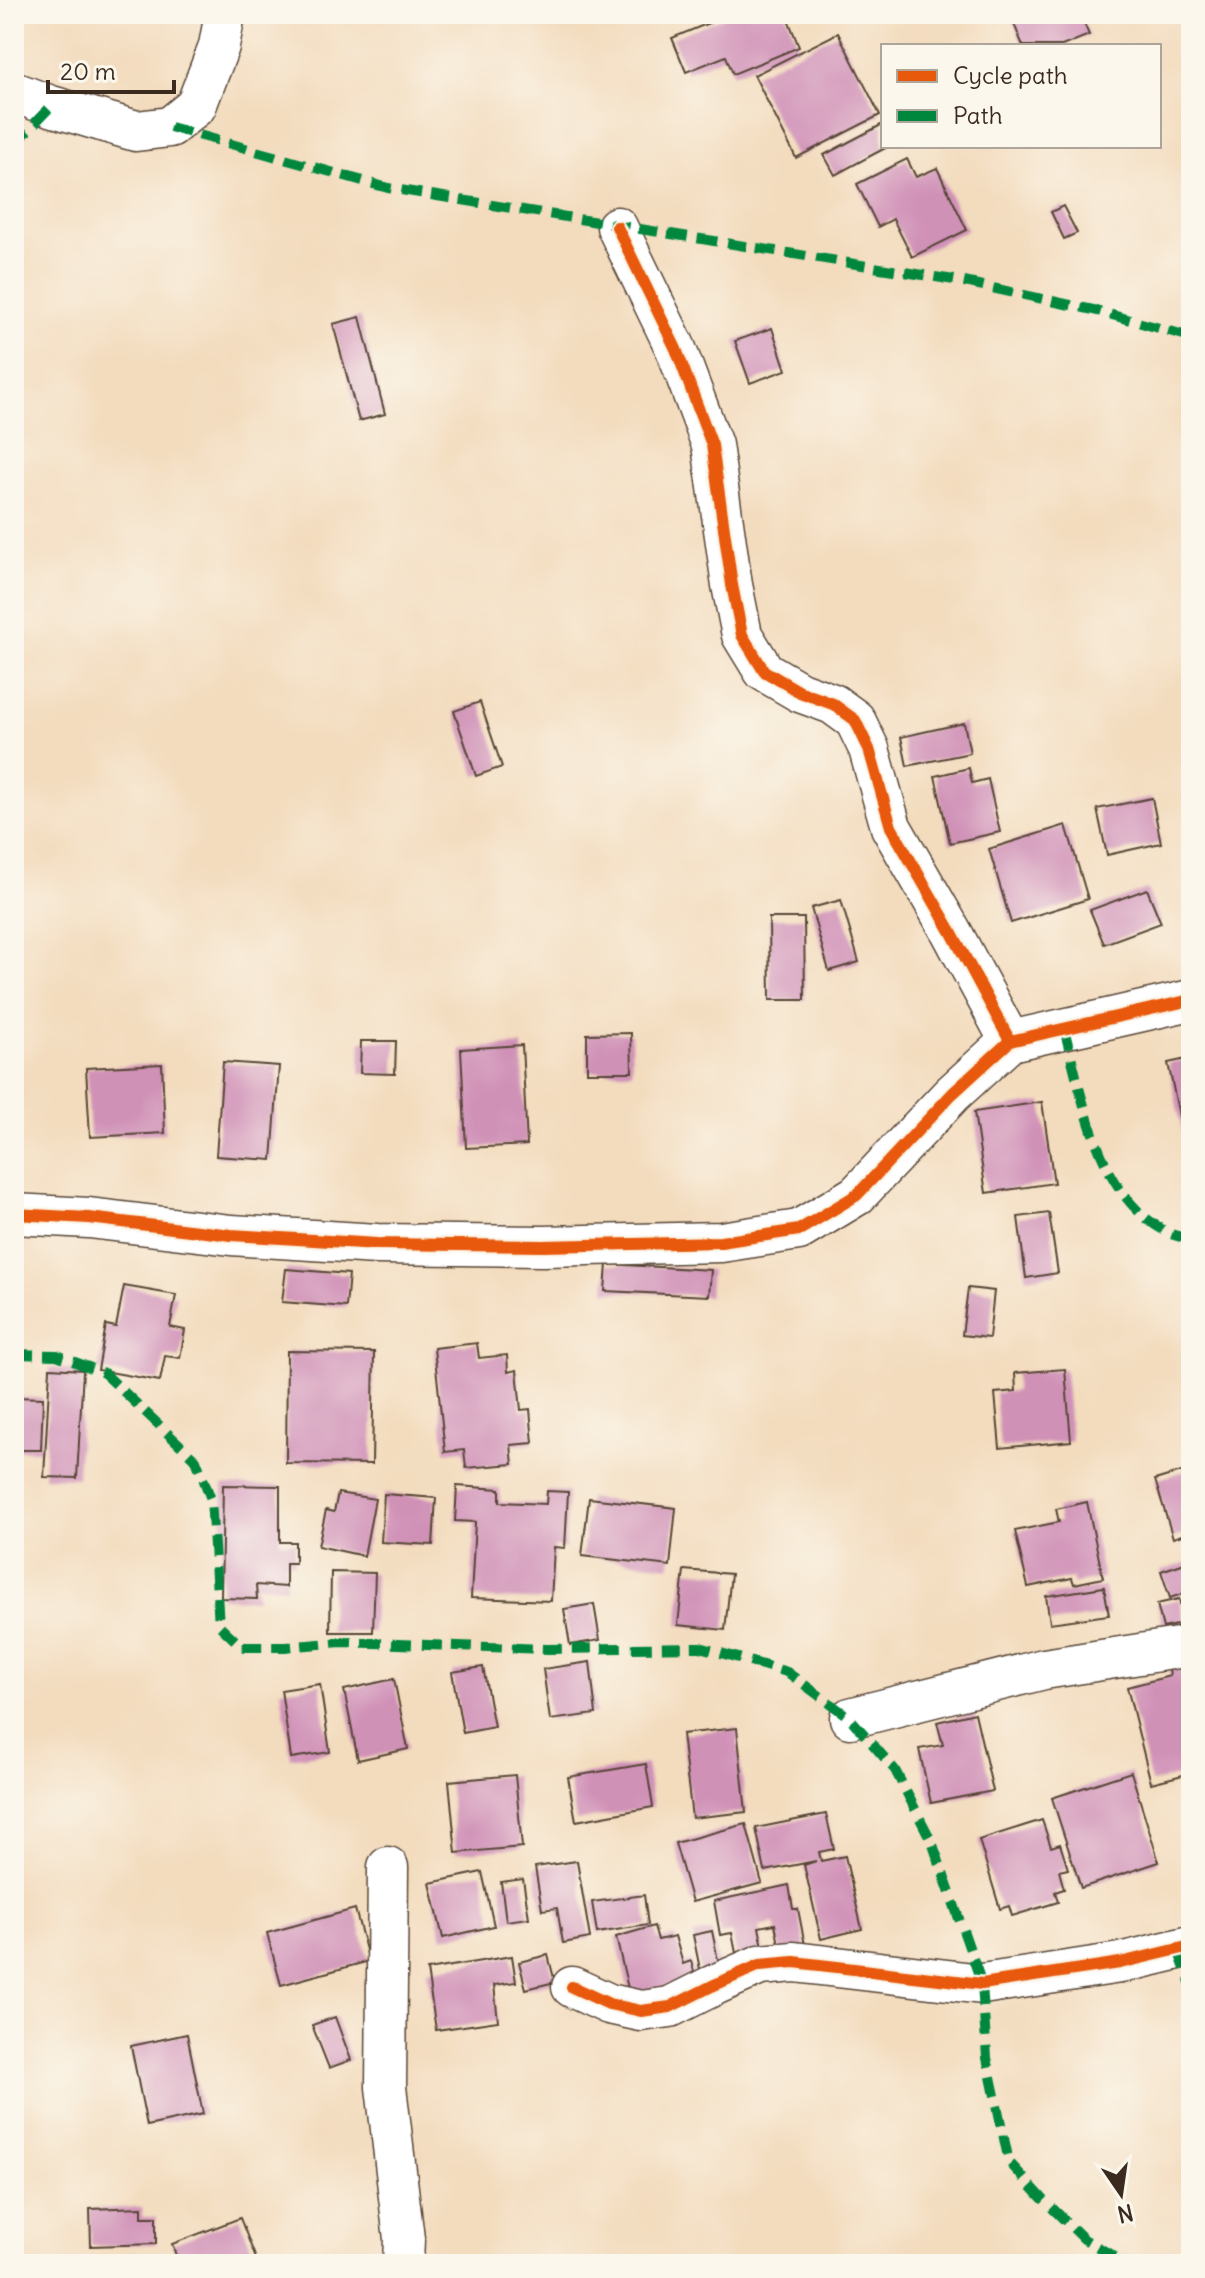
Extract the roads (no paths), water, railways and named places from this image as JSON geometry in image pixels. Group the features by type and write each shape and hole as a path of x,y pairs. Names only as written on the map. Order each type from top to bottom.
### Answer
{"street":[{"path":"14,92 136,131 170,127 196,106 219,46 225,14"},
{"path":"617,227 676,349 712,445 742,635 764,671 800,692 833,704 855,720 869,749 891,827 1010,1041"},
{"path":"14,1214 89,1218 231,1235 377,1244 543,1246 721,1242 799,1230 857,1195 952,1094 1010,1041 1191,1000"},
{"path":"850,1718 1044,1669 1191,1646"},
{"path":"388,1867 386,2087 404,2239 403,2264"},
{"path":"572,1987 609,2004 641,2011 670,2007 760,1965 794,1962 982,1984 1120,1963 1191,1946"}]}
